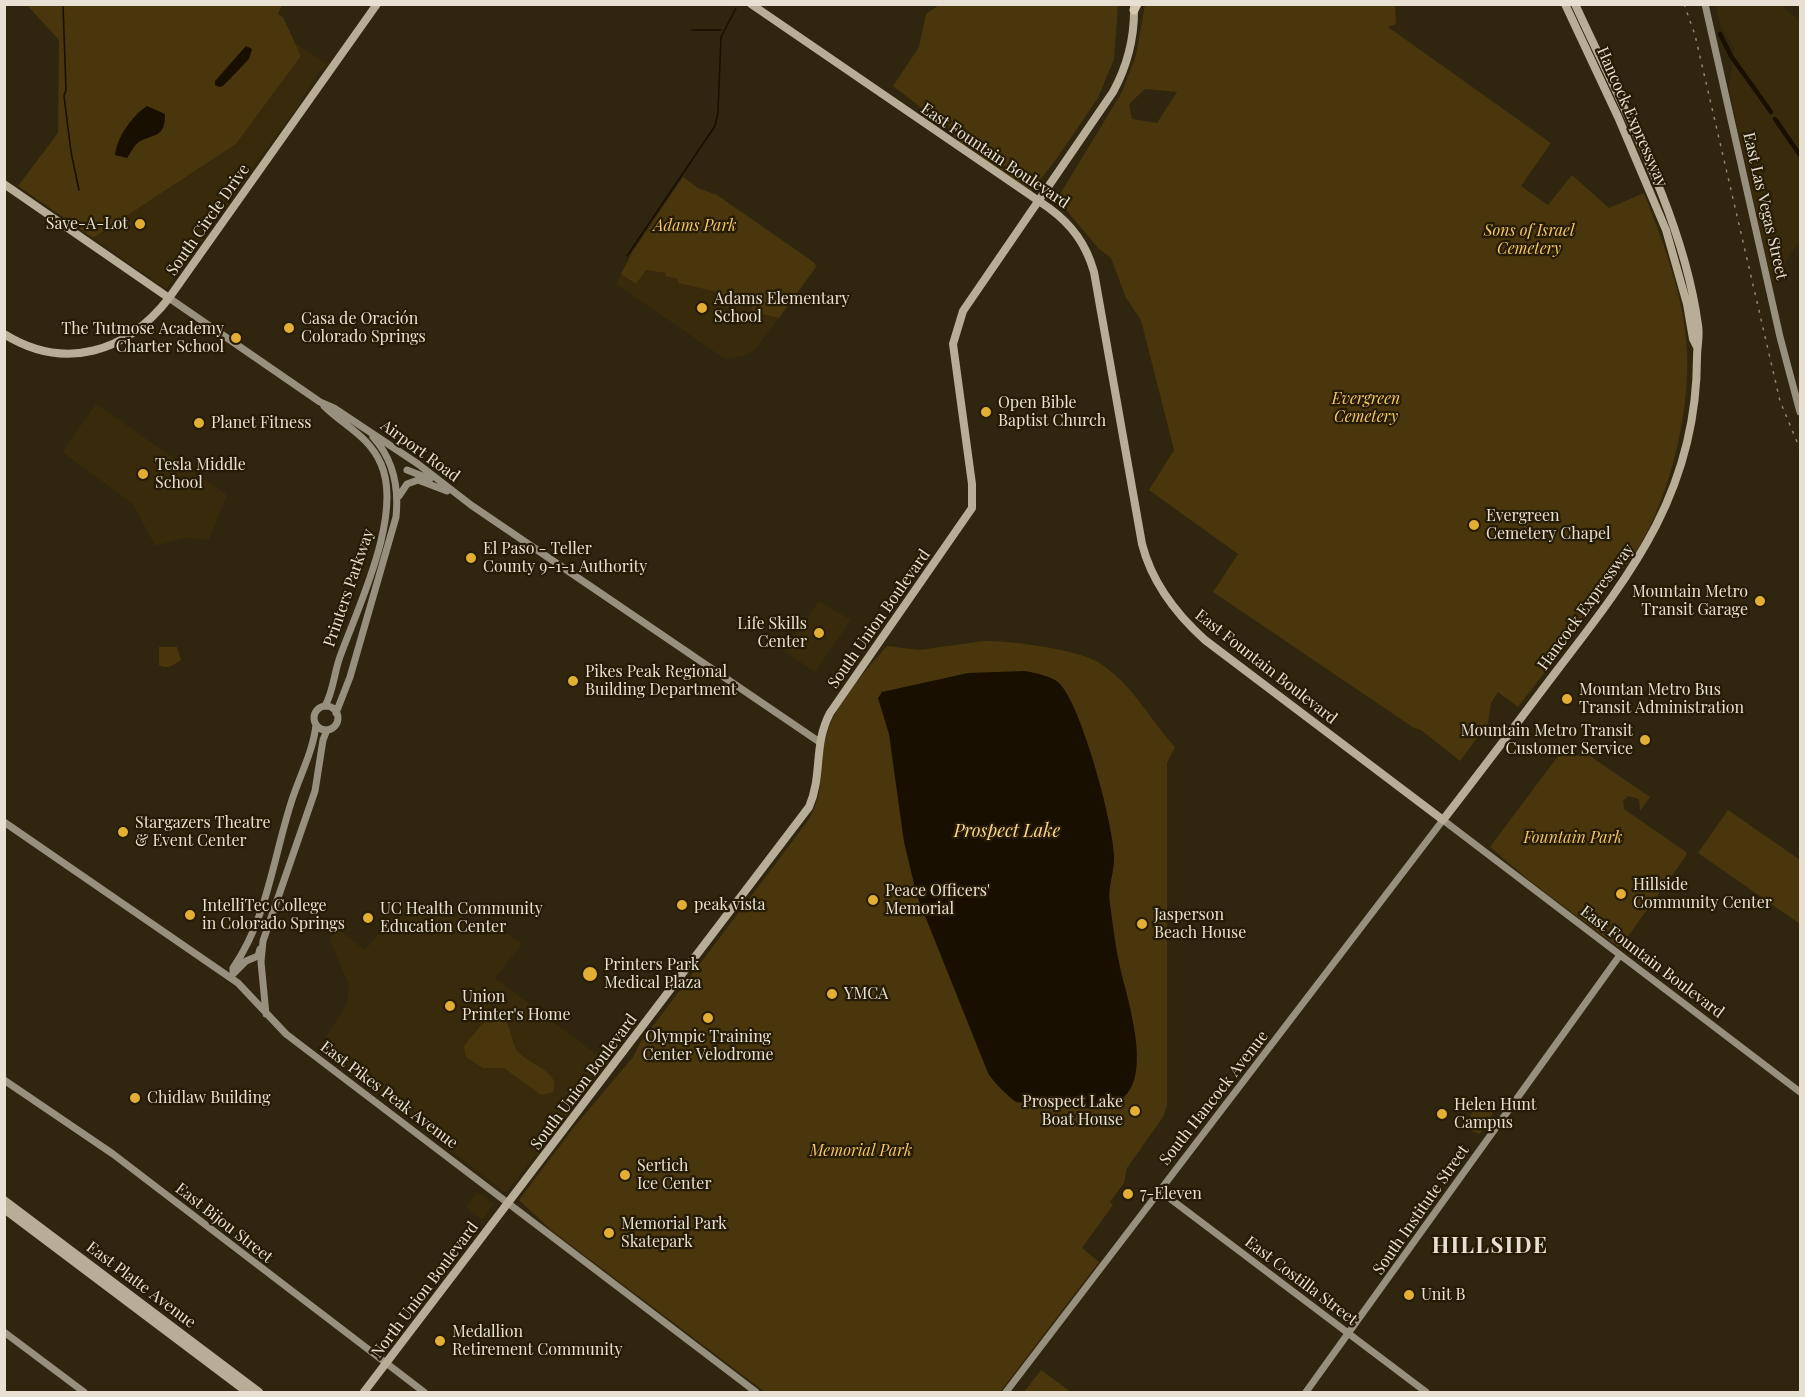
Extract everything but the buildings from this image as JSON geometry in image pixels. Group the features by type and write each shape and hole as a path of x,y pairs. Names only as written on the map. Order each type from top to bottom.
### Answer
{"main road":[{"name":"South Circle Drive","path":"4,334 21,343 50,352 92,351 127,338 155,315 377,4"},
{"name":"East Fountain Boulevard","path":"751,4 1039,201 1069,224 1083,244 1091,261 1142,544 1151,572 1166,598 1205,640 1800,1092"},
{"name":"Hancock Expressway","path":"1565,4 1626,135 1666,230 1687,304 1693,339 1697,347"},
{"name":"Hancock Expressway","path":"1443,820 1611,600 1646,547 1673,489 1684,452 1696,385 1699,336 1694,302 1674,228 1658,187 1575,4"},
{"name":"East Las Vegas Street","path":"1705,4 1785,357 1800,412"},
{"name":"South Union Boulevard","path":"508,1203 806,812 816,787 818,741 831,711 972,508 972,484 953,344 957,325 963,311 1118,82 1132,40 1135,6"},
{"name":"Airport Road","path":"4,184 320,402 365,428 461,497 818,741"},
{"name":"Printers Parkway","path":"320,402 367,441 389,475 386,522 340,656 331,694 325,706"},
{"name":"Printers Parkway","path":"337,716 392,535 398,498 383,451 365,428"},
{"path":"389,475 422,468"},
{"path":"407,470 422,474 444,489"},
{"path":"398,498 404,486 418,480 461,497"},
{"path":"325,706 337,716 334,727 327,730 323,740 315,791 258,956 246,961 238,972 232,975 233,968 250,941 261,915 304,762 314,744 318,709 325,706"},
{"path":"315,722 327,730"},
{"name":"South Hancock Avenue","path":"1006,1392 1443,820"},
{"name":"East Pikes Peak Avenue","path":"4,822 232,975 286,1034 756,1392"},
{"path":"263,941 261,962 266,1014"},
{"name":"South Institute Street","path":"1306,1392 1620,955"},
{"name":"East Bijou Street","path":"4,1080 112,1154 424,1392"},
{"name":"East Costilla Street","path":"1160,1191 1426,1392"},
{"name":"North Union Boulevard","path":"364,1392 508,1203"},
{"name":"East Platte Avenue","path":"5,1206 247,1392"},
{"name":"East Platte Avenue","path":"5,1206 260,1392"},
{"path":"4,1332 84,1392"}],"shaded area":[{"path":"1716,5 1786,5 1785,9 1800,21 1800,240 1772,284 1729,89 1734,49 1719,22"},
{"path":"295,43 328,65 322,69 300,100 300,104 166,289 93,238 236,144 301,56"},
{"name":"Adams Elementary School","path":"651,269 667,273 761,279 751,312 779,318 754,351 743,356 725,359 616,284 621,274 636,284 642,273"},
{"name":"Tesla Middle School","path":"96,404 227,495 209,540 185,538 155,546 133,504 62,452"},
{"name":"Life Skills Center","path":"819,601 851,620 815,672 784,651"},
{"path":"404,902 446,903 485,935 506,933 522,944 495,978 608,1063 506,1193 318,1049 347,1004 349,985 329,938 339,930 365,950"},
{"path":"477,1192 494,1204 482,1220 466,1207"}],"green space":[{"path":"27,5 282,5 278,14 283,17 301,56 236,144 93,238 18,186 58,133 59,40"},
{"path":"939,5 1118,5 1114,59 1098,98 1055,161 1028,195 976,159 940,122 893,86 919,47 926,14"},
{"name":"Evergreen Cemetery","path":"1145,5 1395,5 1396,24 1388,27 1551,143 1521,186 1548,205 1572,175 1609,208 1644,193 1675,282 1686,337 1686,389 1683,417 1670,473 1651,525 1632,558 1608,586 1518,707 1498,692 1491,703 1488,723 1460,761 1421,730 1414,728 1213,592 1238,554 1149,490 1174,450 1141,320 1126,298 1111,258 1098,248 1057,199 1122,92 1136,55","holes":["1145,89 1177,92 1157,123 1132,119 1129,104"]},
{"name":"Adams Park","path":"683,177 698,188 717,195 815,263 816,267 779,318 751,312 753,304 722,296 722,293 678,283 678,279 665,276 666,273 646,270 636,284 621,274 633,251"},
{"name":"Memorial Park","path":"984,641 1010,642 1062,650 1101,664 1132,692 1175,747 1167,763 1167,1106 1163,1117 1127,1168 1124,1183 1110,1202 1113,1205 1082,1248 1099,1262 1000,1392 765,1392 551,1230 519,1200 574,1127 633,1057 640,1043 807,822 820,788 822,756 827,733 852,687 887,646 919,650"},
{"path":"159,647 177,647 181,660 167,667 159,665"},
{"name":"Fountain Park","path":"1561,752 1572,756 1590,756 1650,797 1640,811 1639,799 1628,796 1623,801 1624,809 1686,852 1686,856 1621,946 1617,946 1530,881 1490,847"},
{"path":"1728,810 1800,860 1800,924 1698,853"},
{"path":"489,1016 502,1018 506,1022 516,1049 553,1079 555,1085 553,1092 541,1095 504,1068 483,1068 466,1057 464,1046"},
{"path":"1477,1103 1493,1113 1480,1134 1472,1131 1476,1125 1469,1119"},
{"path":"1041,1370 1071,1392 1024,1392"}],"water":[{"path":"246,46 252,49 249,59 223,86 215,85 215,81"},
{"path":"147,106 165,114 163,128 158,134 137,143 127,158 115,155 126,127"},
{"name":"Prospect Lake","path":"1025,671 1052,678 1068,695 1094,764 1112,839 1114,861 1110,904 1118,959 1136,1038 1137,1057 1130,1090 1119,1101 1097,1108 1069,1108 1016,1102 988,1073 917,896 904,842 889,734 878,698 882,692 968,673"}],"waterway":[{"path":"63,4 66,90 64,96 71,152 79,190"},
{"path":"627,256 715,126 718,112 721,37 736,8"},
{"path":"692,30 721,30"},
{"path":"1720,34 1731,56 1771,112"},
{"path":"1775,119 1800,155"}],"railway":[{"path":"1684,4 1695,35 1780,401 1800,449"}],"place":[{"name":"Save-A-Lot","path":"140,224"},
{"name":"Adams Elementary School","path":"702,308"},
{"name":"Casa de Oración Colorado Springs","path":"289,328"},
{"name":"The Tutmose Academy Charter School","path":"236,338"},
{"name":"Open Bible Baptist Church","path":"986,412"},
{"name":"Planet Fitness","path":"199,423"},
{"name":"Tesla Middle School","path":"143,474"},
{"name":"Evergreen Cemetery Chapel","path":"1474,525"},
{"name":"El Paso - Teller County 9-1-1 Authority","path":"471,558"},
{"name":"Mountain Metro Transit Garage","path":"1760,601"},
{"name":"Life Skills Center","path":"819,633"},
{"name":"Pikes Peak Regional Building Department","path":"573,681"},
{"name":"Mountan Metro Bus Transit Administration","path":"1567,699"},
{"name":"Mountain Metro Transit Customer Service","path":"1645,740"},
{"name":"Stargazers Theatre & Event Center","path":"123,832"},
{"name":"Hillside Community Center","path":"1621,894"},
{"name":"Peace Officers' Memorial","path":"873,900"},
{"name":"peak vista","path":"682,905"},
{"name":"IntelliTec College in Colorado Springs","path":"190,915"},
{"name":"UC Health Community Education Center","path":"368,918"},
{"name":"Jasperson Beach House","path":"1142,924"},
{"name":"Printers Park Medical Plaza","path":"590,974"},
{"name":"YMCA","path":"832,994"},
{"name":"Union Printer's Home","path":"450,1006"},
{"name":"Olympic Training Center Velodrome","path":"708,1018"},
{"name":"Chidlaw Building","path":"135,1098"},
{"name":"Prospect Lake Boat House","path":"1135,1111"},
{"name":"Helen Hunt Campus","path":"1442,1114"},
{"name":"Sertich Ice Center","path":"625,1175"},
{"name":"7-Eleven","path":"1128,1194"},
{"name":"Memorial Park Skatepark","path":"609,1233"},
{"name":"Unit B","path":"1409,1295"},
{"name":"Medallion Retirement Community","path":"440,1341"}],"district":[{"name":"HILLSIDE","path":"1490,1246"}],"park label":[{"name":"Sons of Israel Cemetery","path":"1529,240"}]}
